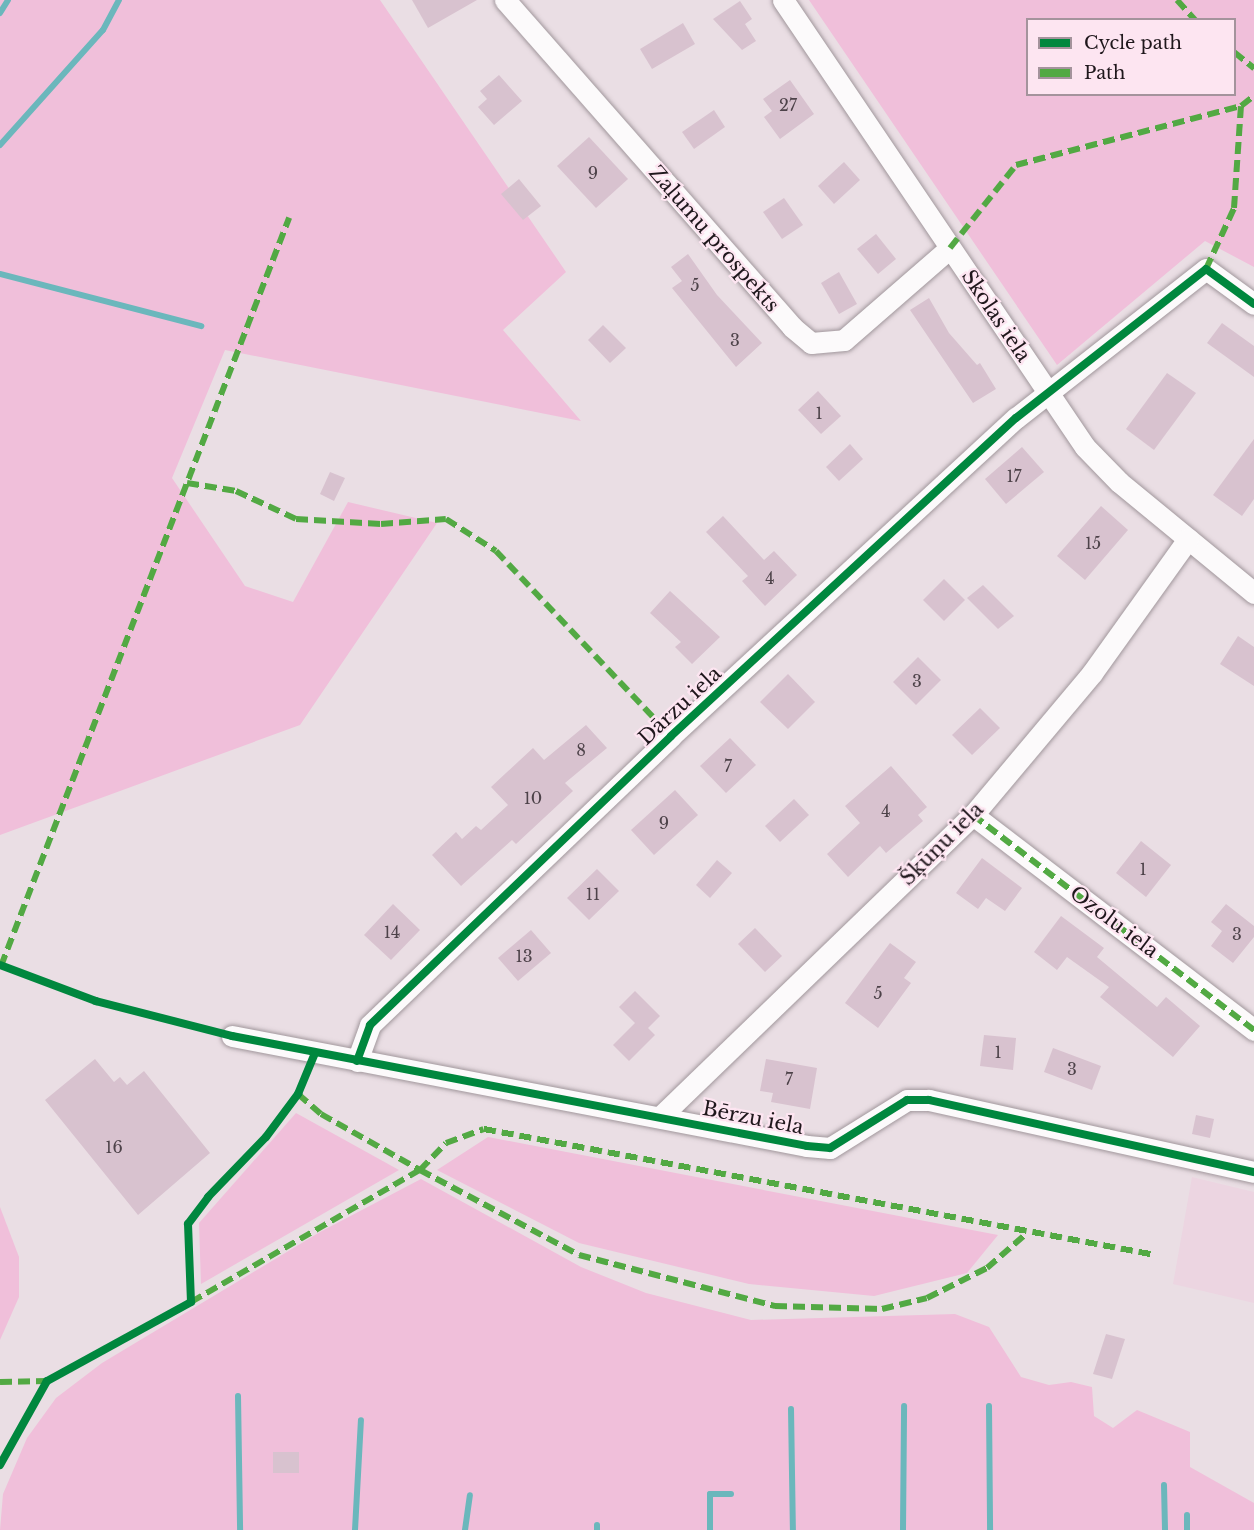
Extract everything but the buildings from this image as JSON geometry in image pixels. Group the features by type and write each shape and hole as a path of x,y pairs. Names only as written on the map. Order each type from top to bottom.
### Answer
{"street":[{"name":"Zaļumu prospekts","path":"505,0 792,327 811,343 844,340 950,248"},
{"name":"Skolas iela","path":"783,0 1085,447 1188,539 1254,593"},
{"name":"Dārzu iela","path":"357,1061 370,1025 680,728 1047,392 1206,269 1254,304"},
{"name":"Šķūņu iela","path":"660,1117 974,815 1092,673 1188,539"},
{"name":"Ozolu iela","path":"974,815 1254,1029"},
{"name":"Bērzu iela","path":"232,1036 830,1148 849,1140 907,1100 929,1100 1254,1172"}],"shaded area":[{"path":"0,0 380,0 566,272 503,330 581,421 225,350 172,478 245,586 293,602 348,502 437,523 300,725 0,835"},
{"path":"809,0 1254,0 1254,267 1205,241 1057,365"},
{"path":"296,1113 399,1170 201,1284 199,1223"},
{"path":"488,1137 998,1235 967,1273 874,1296 749,1284 579,1243 437,1170"},
{"path":"1192,1177 1254,1192 1254,1303 1173,1284"},
{"path":"421,1179 581,1267 646,1293 751,1320 955,1314 989,1327 1021,1377 1049,1385 1071,1382 1092,1387 1094,1416 1113,1428 1137,1410 1190,1432 1190,1467 1254,1503 1254,1530 0,1530 3,1494 27,1438 56,1398 102,1363 320,1232"},
{"path":"0,1207 19,1257 19,1297 0,1340"}],"waterway":[{"path":"0,13 8,0"},
{"path":"0,145 103,30 119,0"},
{"path":"0,274 201,326"},
{"path":"238,1396 240,1530"},
{"path":"903,1530 904,1406"},
{"path":"989,1406 990,1530"},
{"path":"791,1409 793,1530"},
{"path":"355,1530 361,1420"},
{"path":"1164,1485 1165,1530"},
{"path":"710,1530 710,1494 731,1494"},
{"path":"465,1530 470,1495"},
{"path":"1187,1515 1187,1530"},
{"path":"597,1525 597,1530"}],"marked path":[{"path":"1177,0 1193,18"},
{"path":"1236,54 1254,68"},
{"path":"950,248 1016,165 1241,106 1254,96"},
{"path":"1206,269 1234,208 1241,106"},
{"path":"1,966 289,218"},
{"path":"187,483 236,491 296,519 381,524 446,519 496,551 671,736"},
{"path":"973,815 1254,1030"},
{"path":"298,1094 321,1114 420,1170 446,1143 484,1129 1150,1254"},
{"path":"191,1302 420,1170 579,1255 775,1306 882,1309 927,1298 987,1268 1026,1234"},
{"path":"0,1382 47,1381"}],"cycle path":[{"path":"357,1061 370,1025 671,736 1016,418 1206,269 1254,304"},
{"path":"0,965 96,1001 232,1036 807,1146 830,1148 907,1100 929,1100 1254,1172"},
{"path":"0,1465 47,1381 191,1302 188,1224 208,1197 266,1137 298,1094 315,1053"}]}
